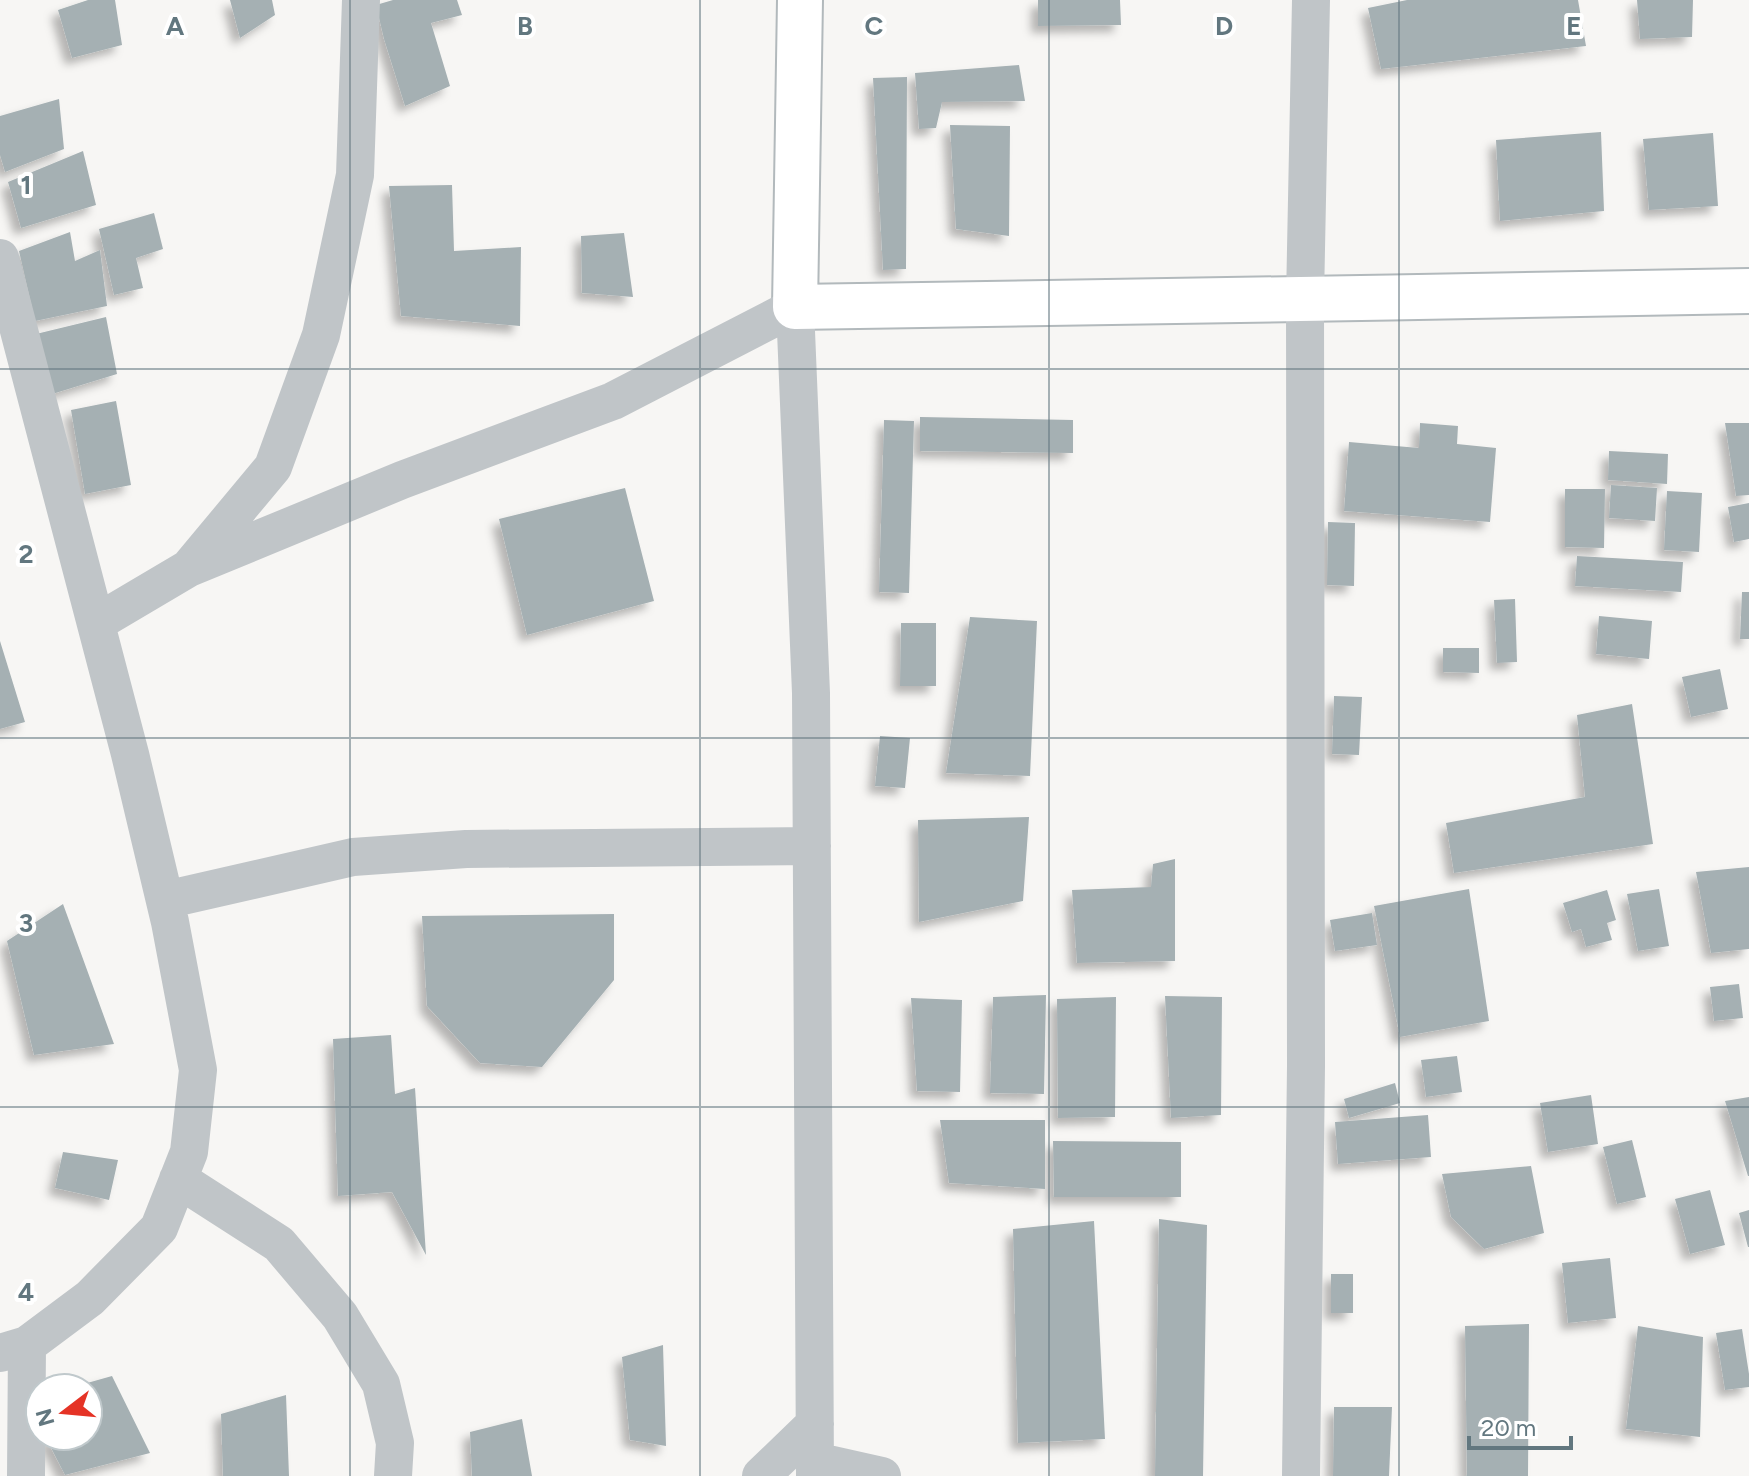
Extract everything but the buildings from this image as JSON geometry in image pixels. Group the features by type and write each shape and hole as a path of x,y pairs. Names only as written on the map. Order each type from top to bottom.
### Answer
{"street":[{"path":"189,568 273,467 321,335 355,175 361,0"},
{"path":"800,0 795,307 811,693 815,1454"},
{"path":"1301,1476 1306,1066 1305,299 1311,0"},
{"path":"0,258 165,900 198,1070 189,1152 159,1228 90,1298 14,1349 26,1476"},
{"path":"96,623 189,568 402,480 613,401 795,307 1749,291"},
{"path":"165,900 353,857 466,849 812,846"},
{"path":"178,1179 279,1244 340,1316 381,1384 395,1443 393,1476"},
{"path":"761,1476 815,1454 882,1476"}]}
